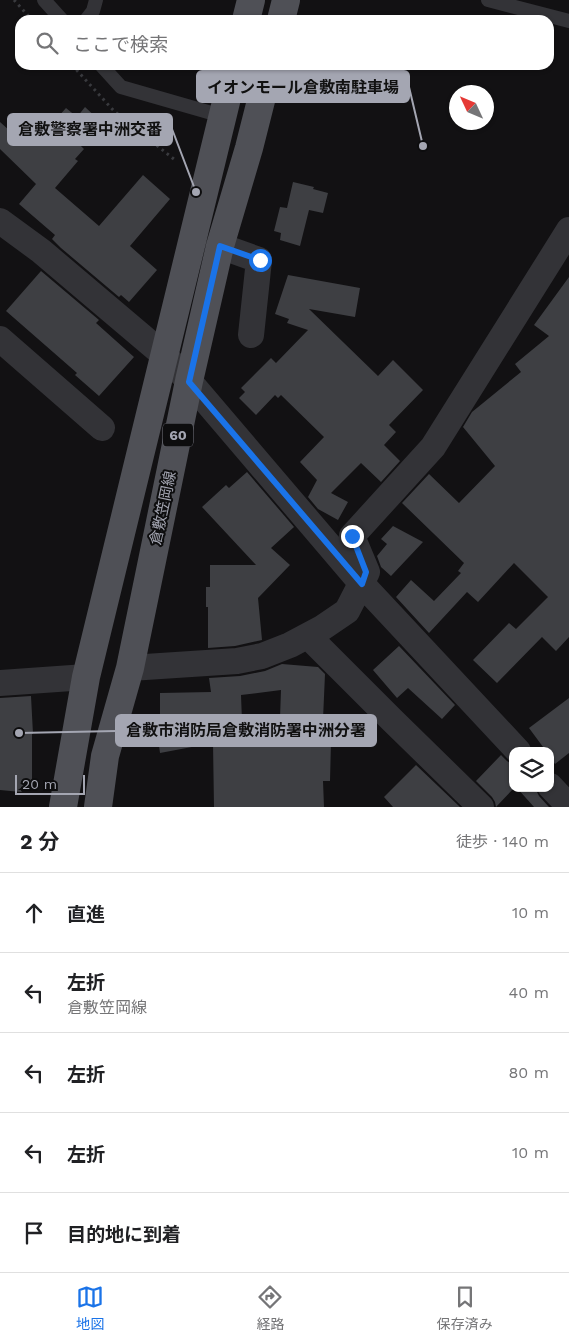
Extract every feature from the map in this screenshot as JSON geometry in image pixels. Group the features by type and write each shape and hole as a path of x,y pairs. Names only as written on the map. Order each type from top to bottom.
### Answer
{"main road":[{"path":"247,15 251,0"},
{"path":"282,15 286,0"},
{"name":"60","path":"63,807 86,678 234,70"},
{"name":"倉敷笠岡線","path":"98,807 105,756 130,668 189,382 220,246 249,148 269,70"}],"street":[{"path":"0,221 41,251 164,356 189,382 362,584 514,747"},
{"path":"130,668 237,661 262,656 308,636 347,611 362,584 366,572 352,536 433,447 569,230"},
{"path":"220,246 260,260 251,335"},
{"path":"0,339 102,428"},
{"path":"308,636 481,807"},
{"path":"0,683 86,678"},
{"path":"554,790 569,806"}],"lane":[{"path":"44,0 58,15"},
{"path":"90,15 96,0"},
{"path":"488,0 549,15"},
{"path":"554,16 569,20"},
{"path":"105,70 120,87 222,116"}],"path":[{"path":"14,0 28,15"},
{"path":"77,70 114,111 175,160"}],"building":[{"path":"85,107 99,120 78,143 84,149 75,159 78,161 55,188 99,226 143,175 170,199 130,246 157,270 129,302 121,295 119,297 61,248 52,239 55,235 19,204 36,184 0,149 0,122 10,131 14,127 33,145 66,108 77,117"},
{"path":"293,182 314,187 313,189 328,193 323,213 309,210 300,246 280,240 281,233 274,231 280,207 287,208"},
{"path":"41,271 99,320 96,323 134,357 99,396 75,375 77,373 6,311"},
{"path":"288,275 360,288 355,317 309,309 378,376 393,360 423,390 389,425 396,432 384,445 400,461 381,482 361,463 331,493 348,502 338,520 318,509 308,497 317,480 300,462 324,437 281,395 278,398 275,395 256,415 239,398 245,392 241,388 271,358 276,363 308,330 287,323 289,319 275,314"},
{"path":"569,277 569,637 556,651 542,637 497,683 473,660 509,623 516,629 548,597 514,563 478,602 467,592 429,633 396,597 411,580 434,601 461,573 458,571 464,563 402,503 429,474 459,503 495,466 463,427 472,412 521,372 515,364 549,336 534,325"},
{"path":"247,472 294,527 271,548 290,565 258,598 262,640 235,646 208,648 206,587 210,587 210,565 256,565 202,507 226,485 229,488"},
{"path":"393,526 423,542 391,576 381,567 377,556 387,544 381,539"},
{"path":"399,646 455,705 442,719 408,688 397,698 373,670"},
{"path":"282,664 318,667 325,674 322,742 331,742 330,781 323,781 324,807 214,807 213,743 160,753 157,731 160,731 160,693 211,692 209,678 240,676 265,671","holes":["281,690 279,746 243,747 241,695"]},
{"path":"31,696 33,734 32,783 21,792 0,790 0,698"},
{"path":"569,698 569,753 555,764 554,747 543,747 529,728"},
{"path":"501,755 509,762 510,792 496,807 492,797 476,781"},
{"path":"416,765 460,807 393,807 384,797"},
{"path":"521,792 537,792 549,807 534,807"}],"place":[{"name":"イオンモール倉敷南駐車場","path":"423,146"},
{"name":"倉敷警察署中洲交番","path":"196,192"},
{"name":"倉敷市消防局倉敷消防署中洲分署","path":"19,733"}],"route":[{"path":"260,260 220,246 189,382 362,584 366,572 352,536"}]}
